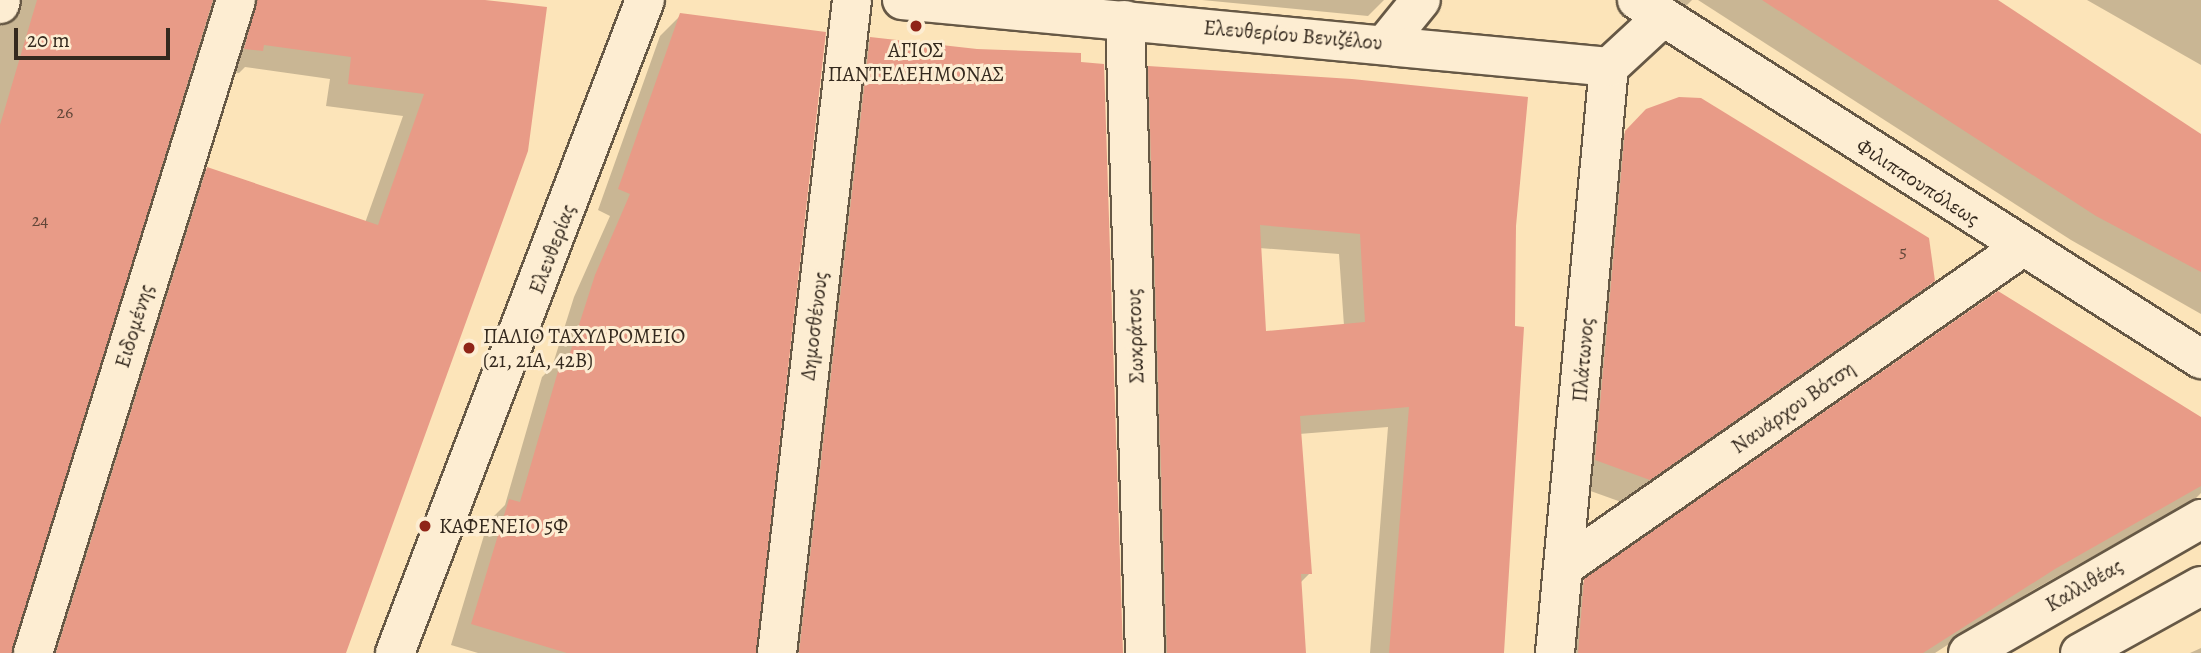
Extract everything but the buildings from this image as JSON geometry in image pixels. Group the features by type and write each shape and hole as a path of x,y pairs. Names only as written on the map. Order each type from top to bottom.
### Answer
{"street":[{"name":"Ειδομένης","path":"33,653 236,0"},
{"name":"Ελευθερίας","path":"395,653 645,0"},
{"name":"Δημοσθένους","path":"776,653 852,0"},
{"name":"Ελευθερίου Βενιζέλου","path":"902,0 1387,43 1609,67"},
{"path":"1387,43 1421,0"},
{"path":"1609,67 1650,8"},
{"name":"Φιλιππουπόλεως","path":"1650,8 2021,248 2201,359"},
{"name":"Σωκράτους","path":"1125,20 1144,653"},
{"name":"Πλάτωνος","path":"1555,653 1609,67"},
{"name":"Ναυάρχου Βότση","path":"1565,566 2021,248"},
{"name":"Καλλιθέας","path":"1968,653 2201,519"},
{"path":"2080,653 2201,586"}],"place":[{"name":"ΑΓΙΟΣ ΠΑΝΤΕΛΕΗΜΟΝΑΣ","path":"916,26"},
{"name":"ΠΑΛΙΟ ΤΑΧΥΔΡΟΜΕΙΟ (21, 21Α, 42Β)","path":"469,348"},
{"name":"ΚΑΦΕΝΕΙΟ 5Φ","path":"425,526"}]}
